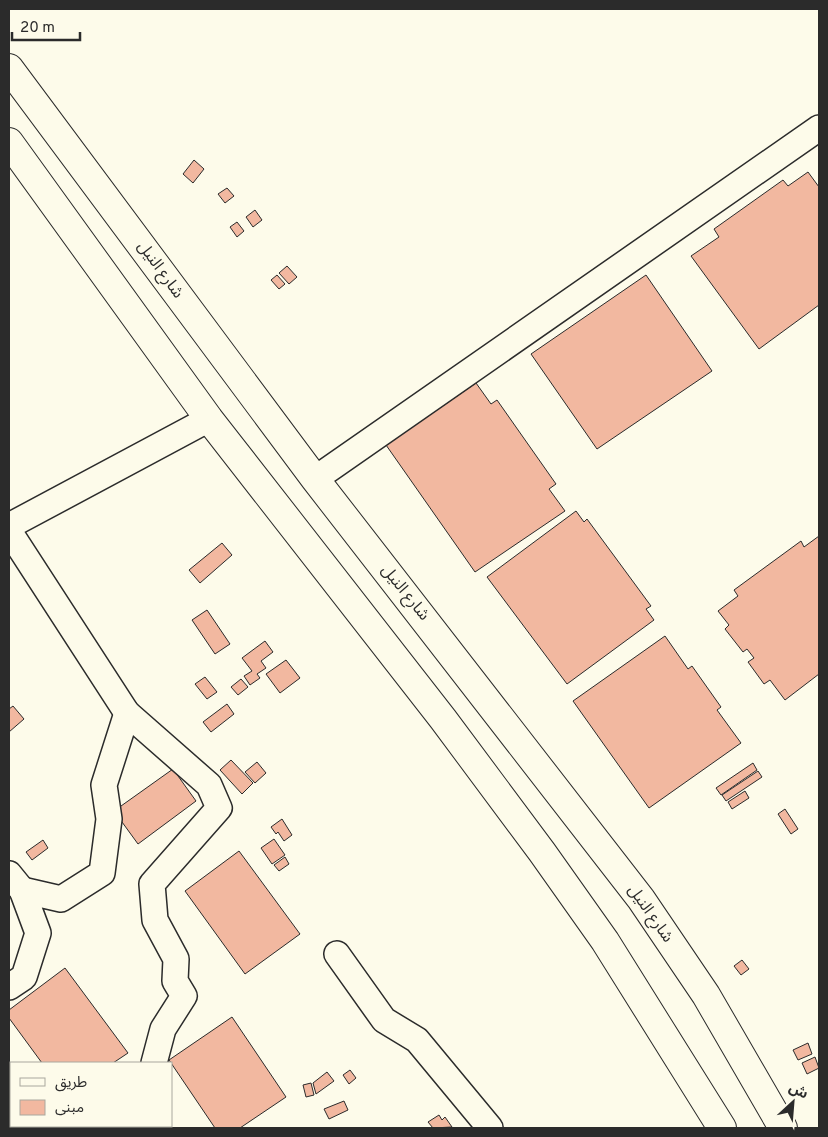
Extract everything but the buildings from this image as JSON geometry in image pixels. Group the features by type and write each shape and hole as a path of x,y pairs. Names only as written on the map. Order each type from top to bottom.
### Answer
{"main road":[{"name":"شارع النيل","path":"9,68 315,479 641,900 706,995 783,1128"},
{"path":"9,142 209,420 443,719 542,852 605,941 722,1128"}],"street":[{"path":"315,479 819,128"},
{"path":"9,526 209,420"},
{"path":"9,531 127,713 209,784 219,808 152,884 155,920 176,959 175,981 184,996 164,1028 154,1062"},
{"path":"15,882 60,899 102,873 109,820 104,785 127,713"},
{"path":"9,987 24,977 38,933 15,882"},
{"path":"337,954 384,1020 417,1040 490,1128"},
{"path":"9,1127 59,1127"}]}
